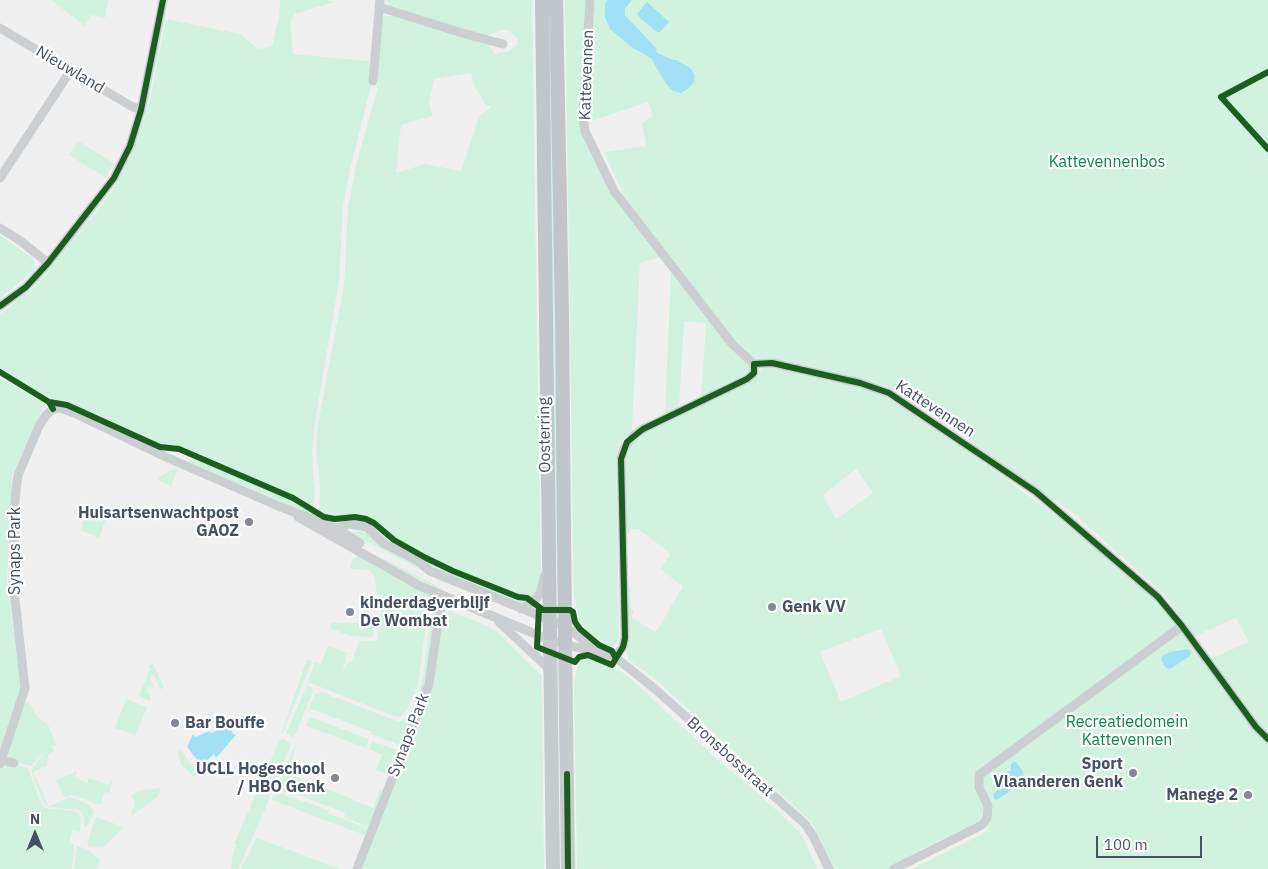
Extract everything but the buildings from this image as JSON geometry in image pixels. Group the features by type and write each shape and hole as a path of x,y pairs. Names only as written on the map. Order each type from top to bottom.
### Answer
{"highway":[{"name":"Oosterring","path":"542,0 550,637"},
{"name":"Oosterring","path":"556,0 562,313 565,644"}],"main road":[{"name":"Oosterring","path":"550,637 553,869"},
{"name":"Oosterring","path":"565,644 568,869"}],"street":[{"path":"0,306 26,287 48,263 114,178 130,146 141,110 163,0"},
{"name":"Kattevennen","path":"590,0 583,116 585,131 614,191 733,345 754,364 772,362 860,383 889,393 1036,492 1158,597 1182,626 1256,727 1268,739"},
{"path":"373,81 379,3 462,33 503,44"},
{"name":"Nieuwland","path":"0,28 131,106 141,110"},
{"path":"0,178 71,70"},
{"path":"0,228 22,242 48,263"},
{"path":"336,528 342,536 420,586 565,644 596,650 615,657 623,647 625,638 621,459 624,448 634,435 643,429 748,379 754,373 754,364"},
{"name":"Synaps Park","path":"1,762 26,688 13,582 17,481 39,426 52,407 61,408 168,458 278,506 336,528"},
{"name":"Synaps Park","path":"278,506 327,534 342,536"},
{"name":"Synaps Park","path":"327,534 336,528 348,524 362,525 383,543 418,562 430,571 565,626"},
{"path":"342,536 357,528 370,530"},
{"name":"Oosterring","path":"520,609 533,602 540,594 543,579 549,568"},
{"name":"Synaps Park","path":"357,869 428,684 440,610 447,597"},
{"path":"494,617 532,652 550,673"},
{"path":"565,626 596,650"},
{"path":"894,869 982,825 987,818 988,806 979,787 979,774 1182,626"},
{"name":"Bronsbosstraat","path":"615,657 655,689 804,824 813,836 829,869"},
{"path":"1,762 14,763"}],"green space":[{"path":"51,0 108,0 105,18 90,15 85,26"},
{"path":"166,0 168,0 146,109 124,168 108,194 59,260 111,193 129,160 150,100 166,19 240,34 258,49 272,46 279,16 280,0 327,0 335,2 295,14 290,22 293,54 368,61 372,68 371,86 343,205 339,281 314,428 312,452 315,493 313,508 291,495 179,447 162,445 68,403 49,399 0,368 0,314 37,285 56,262 38,282 0,312 0,310 20,296 121,170"},
{"path":"386,0 532,0 541,583 538,591 532,598 519,596 434,560 395,539 374,520 364,517 329,516 320,513 316,446 318,424 344,285 348,207 357,162 377,90 381,20 385,16 393,16 488,43 495,54 510,51 518,43 517,38 508,30 486,36 391,7","holes":["471,73 473,83 485,104 491,107 479,117 461,171 425,164 396,173 401,125 433,116 429,104 434,79"]},
{"path":"546,0 552,0 560,574 557,575 556,539 553,523"},
{"path":"565,0 587,0 579,113 580,125 588,148 612,195 660,257 640,263 632,429 619,445 616,462 619,636 616,644 610,647 586,630 579,620 574,593"},
{"path":"594,0 607,0 605,3 633,48 651,58 657,67 688,89 694,82 695,75 677,60 657,53 656,48 625,15 625,9 632,0 1268,0 1268,869 912,869 985,833 990,821 992,808 983,807 979,820 974,824 922,849 888,869 834,869 826,859 821,841 811,822 655,679 629,660 626,652 629,644 628,587 631,588 631,607 634,612 631,617 655,632 683,586 660,569 670,555 669,552 638,529 630,529 630,534 626,532 625,462 629,445 649,429 754,378 764,366 857,386 879,393 947,436 1047,509 1149,591 1210,659 1249,642 1236,618 1195,636 1164,594 1072,512 1004,467 949,425 887,386 771,359 752,357 736,343 624,196 604,152 646,146 642,123 653,116 648,102 591,121 589,105","holes":["856,469 873,493 836,519 823,495","881,629 901,676 841,702 820,652"]},
{"path":"78,141 114,163 106,178 69,155"},
{"path":"0,235 34,259 34,270 0,299"},
{"path":"671,272 685,287 733,352 749,365 751,370 701,397 706,323 684,321 679,407 665,413"},
{"path":"0,378 45,403 12,476 7,583 21,684 0,750"},
{"path":"197,457 292,499 317,514 321,517 321,520 187,462"},
{"path":"175,468 178,469 171,486 158,480 159,477"},
{"path":"87,513 106,519 99,538 81,530"},
{"path":"325,519 367,522 379,528 390,540 449,571 448,577 390,544 378,532 338,525 324,521"},
{"path":"361,531 371,535 389,551 447,580 445,583 350,533"},
{"path":"360,548 443,589 442,592"},
{"path":"358,556 439,598 438,601 429,605 418,683 408,709 400,717 308,682 315,662 321,664 328,646 348,653 342,673 347,664 352,661 359,641 377,641 383,601 382,595 377,594 374,576 369,570 351,569 350,566 353,559"},
{"path":"454,573 517,599 529,601 521,604 451,578"},
{"path":"438,606 427,682 402,746 371,734 372,732 309,708 315,694 321,692 397,721 401,721 409,716 422,683 432,611 434,607"},
{"path":"444,609 496,631 542,676 544,869 361,869 431,685"},
{"path":"332,623 374,623 373,637 350,636 330,628"},
{"path":"585,657 610,665 628,676 718,760 773,807 799,832 817,869 577,869 574,684 579,660"},
{"path":"307,659 312,661 283,733 282,732"},
{"path":"153,664 164,688 160,689 154,675 151,676 150,678 155,688 149,687 146,690 151,696 150,701 139,696 150,669 148,666"},
{"path":"307,685 312,687 313,692 294,737 286,734"},
{"path":"126,699 147,707 135,735 115,728"},
{"path":"24,702 30,704 37,716 48,725 55,741 31,766 14,762 8,755 7,750"},
{"path":"310,717 369,739 366,748 306,726"},
{"path":"188,723 180,748 192,766 204,769 194,777 181,764 178,754"},
{"path":"283,739 291,744 266,807 238,869 231,869 233,852 237,845 234,844 279,741"},
{"path":"372,741 400,751 391,775 376,770 382,755 369,749"},
{"path":"55,742 56,744 51,747 54,751 48,756 47,766 33,772 47,806 43,802 31,770 46,750"},
{"path":"294,747 296,748 287,774 373,808 380,789 385,791 370,828 344,817 345,813 293,793 292,795 277,789"},
{"path":"14,764 30,769 29,771 44,808 74,811 79,814 81,818 80,832 73,830 69,842 74,845 72,869 0,869 0,770 5,766"},
{"path":"77,771 75,778 87,783 89,778 109,785 113,779 109,793 105,792 100,805 73,795 64,797 56,780"},
{"path":"160,788 157,797 130,817 135,803 131,795 138,791"},
{"path":"276,792 329,810 328,813 370,829 367,836 272,800"},
{"path":"69,797 88,804 94,811 87,827 84,826 84,818 80,810 48,807"},
{"path":"96,817 124,827 102,848 88,846 88,840"},
{"path":"257,837 265,841 341,869 241,869"},
{"path":"77,846 87,849 101,861 96,869 74,869"}],"water":[{"path":"607,0 632,0 625,9 625,15 656,48 657,53 677,60 690,68 695,75 694,82 688,89 681,93 673,91 666,84 651,58 633,48 610,29 605,17 605,3"},
{"path":"647,2 669,22 660,32 657,32 637,14"},
{"path":"1188,649 1191,651 1190,656 1170,669 1166,668 1161,660 1162,656 1170,652"},
{"path":"228,723 233,734 236,735 216,758 214,754 205,762 198,761 187,747 193,734 195,737 210,731 211,733 225,727 224,724"},
{"path":"1016,762 1024,775 1020,782 1006,794 996,800 994,799 993,794 1000,788 1000,779 1006,772 1011,771 1011,764"}],"cycle path":[{"path":"0,306 26,287 48,263 114,178 130,146 141,110 163,0"},
{"path":"1268,72 1221,97 1268,149"},
{"path":"539,608 537,647 575,662 579,657 588,655 612,665 623,647 625,638 621,459 627,442 643,429 747,379 754,373 754,364 772,363 860,383 889,393 1036,492 1158,597 1182,626 1256,727 1268,739"},
{"path":"0,372 49,402 53,409"},
{"path":"49,402 67,405 160,447 179,449 293,498 324,517 366,519 374,523 394,540 426,558 518,597 527,598 543,610 570,610 573,612 575,622 580,629 599,645 612,651 615,657"},
{"path":"567,774 568,869"}],"place":[{"name":"Huisartsenwachtpost GAOZ","path":"249,522"},
{"name":"Genk VV","path":"772,607"},
{"name":"kinderdagverblijf De Wombat","path":"350,612"},
{"name":"Bar Bouffe","path":"175,723"},
{"name":"Sport Vlaanderen Genk","path":"1133,773"},
{"name":"UCLL Hogeschool / HBO Genk","path":"335,778"},
{"name":"Manege 2","path":"1248,795"}],"park label":[{"name":"Kattevennenbos","path":"1107,162"},
{"name":"Recreatiedomein Kattevennen","path":"1127,731"}]}
